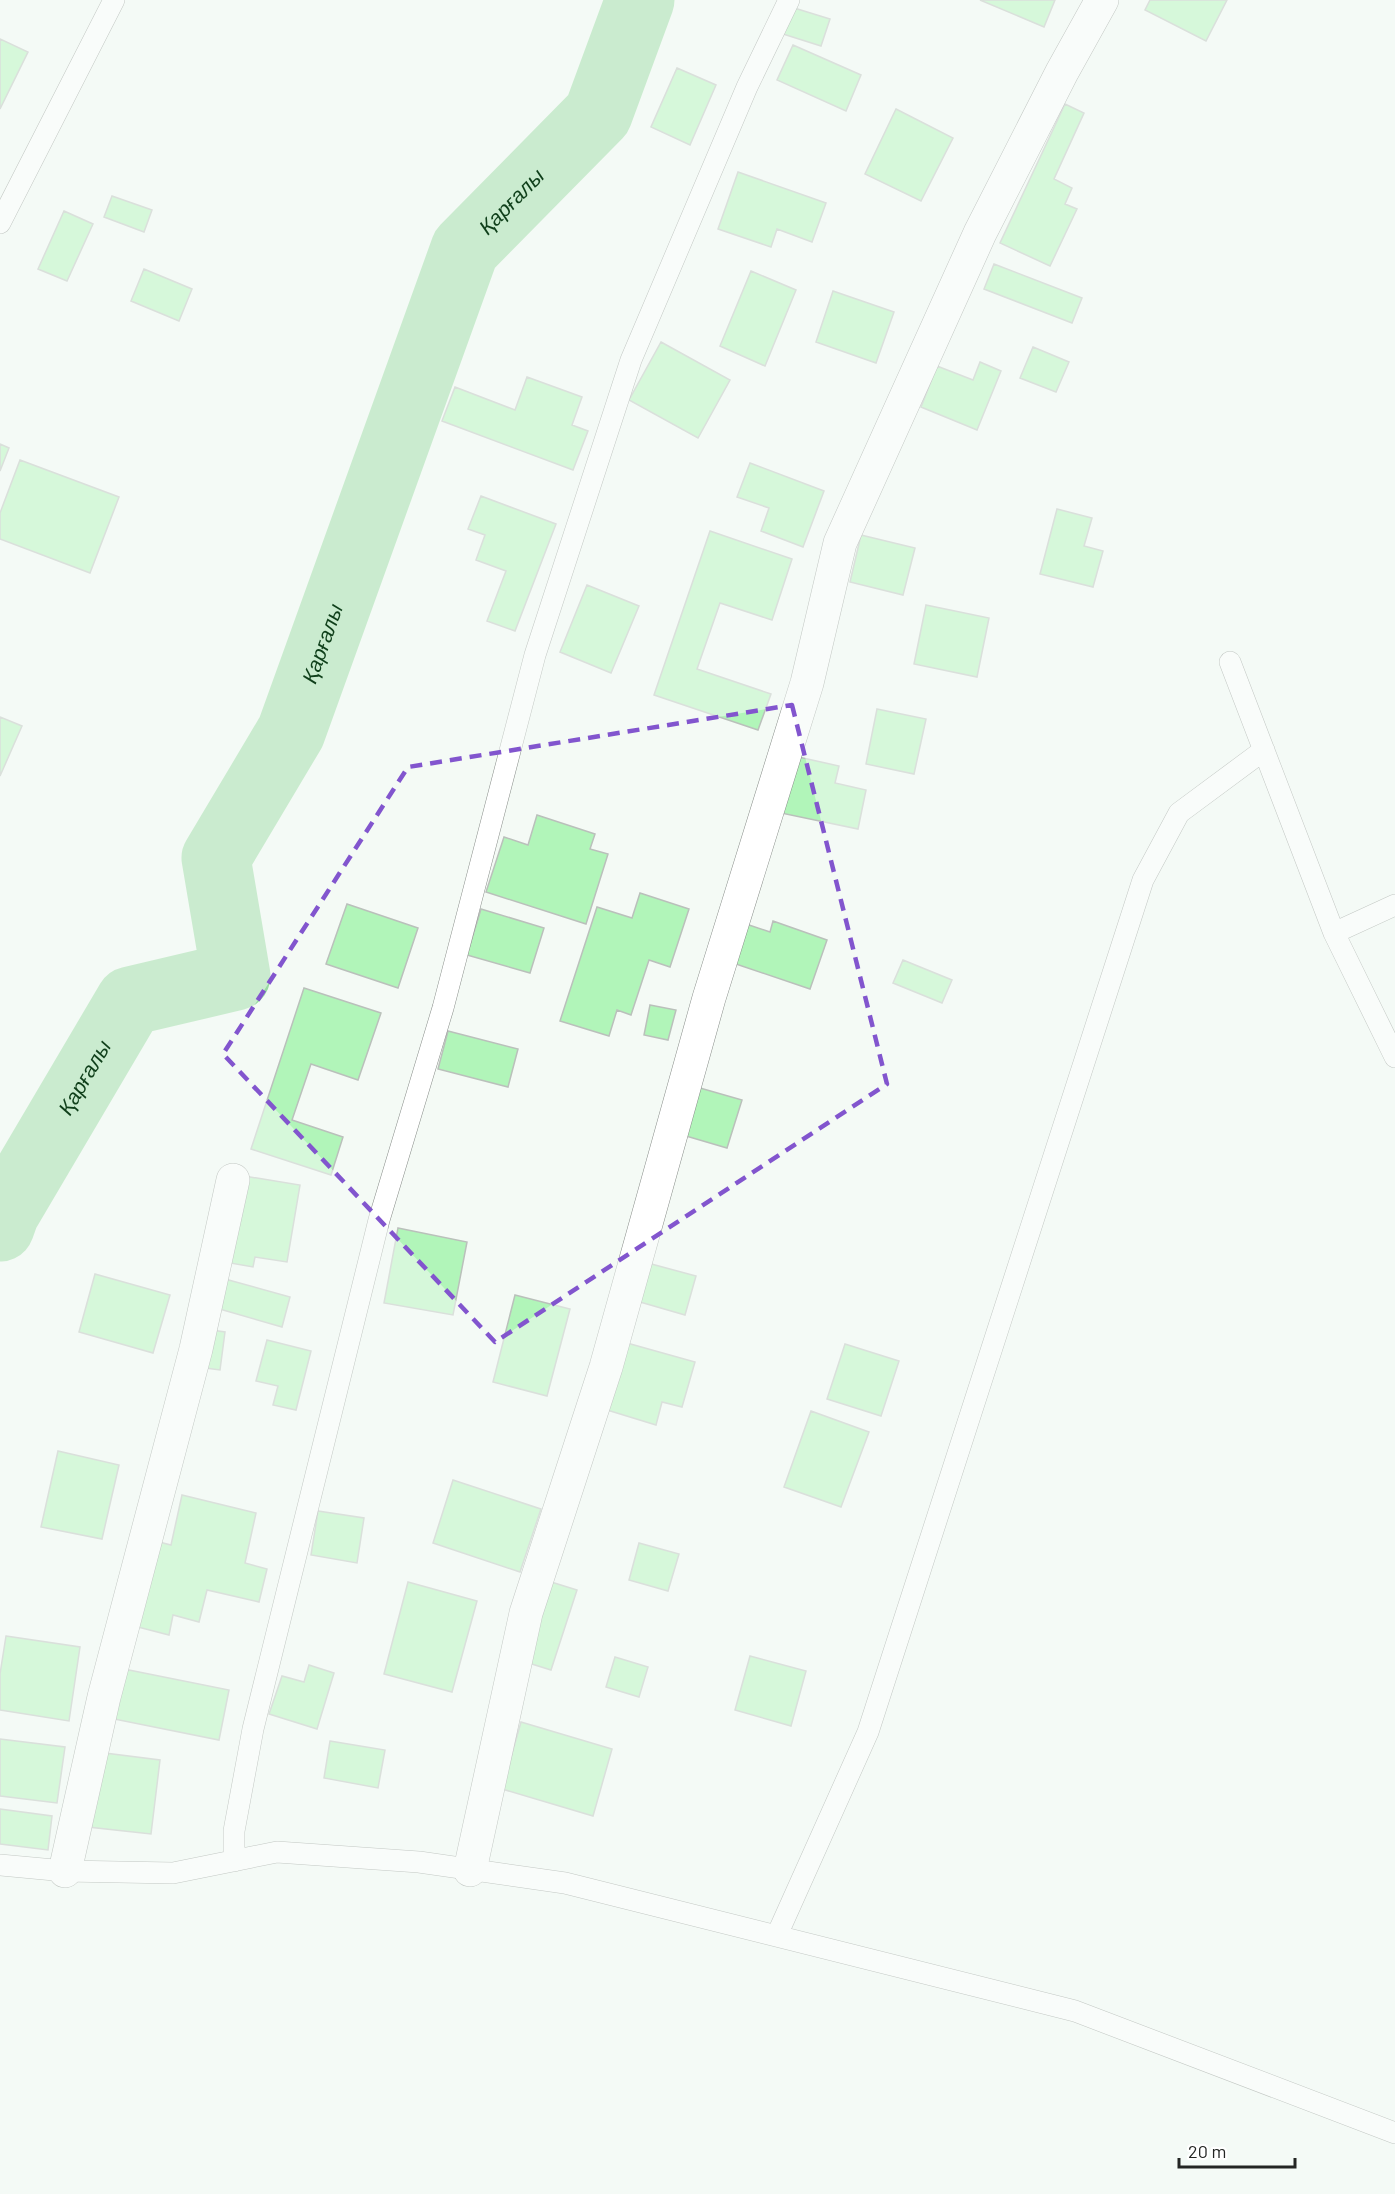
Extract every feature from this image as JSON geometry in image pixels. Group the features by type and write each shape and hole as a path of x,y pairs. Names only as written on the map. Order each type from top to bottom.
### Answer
{"street":[{"path":"470,1870 526,1613 606,1367 709,998 807,683 840,543 980,233 1062,72 1102,0"},
{"path":"65,1871 104,1697 196,1349 233,1180"}],"lane":[{"path":"0,223 114,0"},
{"path":"234,1861 234,1831 252,1729 380,1220 443,1008 536,655 631,360 747,87 789,0"},
{"path":"1230,662 1334,933 1395,1057"},
{"path":"777,1935 868,1732 1143,880 1179,813 1264,750"},
{"path":"1334,933 1395,905"},
{"path":"0,1866 65,1871 173,1873 277,1852 419,1862 565,1883 1075,2011 1395,2133"}],"highlighted area":[{"path":"792,705 887,1084 495,1342 223,1054 408,767"}],"building":[{"path":"980,0 1055,0 1044,27"},
{"path":"1150,0 1227,0 1206,41 1145,10"},
{"path":"791,7 830,19 821,46 783,34"},
{"path":"0,39 28,52 0,109"},
{"path":"793,45 861,75 846,111 777,80"},
{"path":"677,68 716,85 690,145 651,127"},
{"path":"1065,104 1084,113 1054,179 1072,188 1065,204 1077,209 1050,266 1000,243"},
{"path":"896,109 953,138 921,201 865,174"},
{"path":"738,172 826,203 812,242 777,229 771,247 718,229"},
{"path":"112,196 152,210 144,232 104,217"},
{"path":"64,211 93,224 67,281 38,269"},
{"path":"994,264 1082,298 1072,323 984,289"},
{"path":"144,269 192,289 179,321 131,301"},
{"path":"751,271 796,290 765,366 720,346"},
{"path":"833,291 894,312 876,363 816,342"},
{"path":"661,342 730,380 698,438 629,400"},
{"path":"1033,347 1069,362 1056,392 1020,378"},
{"path":"980,362 1001,371 977,430 921,407 937,366 973,380"},
{"path":"527,377 582,397 572,425 588,431 573,470 442,421 455,387 515,410"},
{"path":"0,444 9,448 0,471"},
{"path":"20,460 119,497 90,573 0,539 0,513"},
{"path":"750,463 824,491 803,547 761,531 769,508 737,497"},
{"path":"481,496 556,524 515,631 487,621 506,571 476,560 485,535 468,529"},
{"path":"1057,509 1092,518 1084,546 1103,551 1093,587 1040,574"},
{"path":"710,531 792,559 772,620 720,603 697,669 771,694 758,730 654,695"},
{"path":"861,535 915,548 903,595 850,582"},
{"path":"587,585 639,606 611,673 560,652"},
{"path":"926,605 989,618 977,677 914,664"},
{"path":"877,709 926,719 914,774 866,764"},
{"path":"0,717 22,726 0,776"},
{"path":"794,756 839,766 835,783 866,790 858,829 781,813"},
{"path":"537,815 595,834 590,849 608,854 586,924 486,892 504,837 528,845"},
{"path":"640,893 689,909 670,967 649,960 631,1015 617,1010 609,1036 560,1021 597,907 632,918"},
{"path":"347,904 418,928 398,988 326,964"},
{"path":"481,909 544,928 530,973 467,955"},
{"path":"773,921 827,940 810,989 730,962 743,923 770,932"},
{"path":"903,960 952,980 942,1003 893,983"},
{"path":"304,988 381,1013 358,1080 311,1064 292,1120 343,1137 331,1175 251,1149"},
{"path":"650,1005 676,1010 668,1040 644,1035"},
{"path":"448,1031 518,1049 508,1087 438,1069"},
{"path":"700,1088 742,1100 727,1148 686,1136"},
{"path":"244,1176 300,1185 287,1262 255,1257 253,1267 230,1263"},
{"path":"398,1228 467,1242 453,1315 384,1303"},
{"path":"644,1262 696,1276 685,1315 633,1300"},
{"path":"95,1274 170,1295 153,1353 79,1332"},
{"path":"225,1279 290,1297 282,1327 216,1308"},
{"path":"515,1295 570,1309 547,1396 493,1382"},
{"path":"204,1329 225,1332 220,1370 198,1367"},
{"path":"267,1340 311,1351 296,1410 273,1405 278,1386 256,1381"},
{"path":"627,1343 695,1362 682,1407 662,1402 656,1425 607,1410"},
{"path":"845,1344 899,1361 881,1416 827,1399"},
{"path":"811,1411 869,1432 841,1507 784,1487"},
{"path":"58,1451 119,1465 102,1539 41,1527"},
{"path":"453,1480 541,1509 520,1572 433,1543"},
{"path":"182,1495 256,1513 245,1563 267,1569 259,1602 207,1590 199,1622 173,1615 169,1635 134,1626 155,1541 171,1545"},
{"path":"318,1511 364,1518 357,1563 311,1555"},
{"path":"639,1543 679,1554 668,1591 629,1580"},
{"path":"548,1581 577,1590 551,1670 522,1661"},
{"path":"408,1582 477,1601 452,1692 384,1674"},
{"path":"6,1636 80,1647 69,1721 0,1710 0,1674"},
{"path":"750,1656 806,1671 791,1726 735,1710"},
{"path":"615,1657 648,1667 639,1697 606,1687"},
{"path":"309,1665 334,1673 317,1729 269,1714 282,1676 304,1682"},
{"path":"119,1668 229,1690 219,1740 109,1718"},
{"path":"521,1722 612,1749 593,1816 502,1789"},
{"path":"0,1739 65,1747 57,1803 0,1796"},
{"path":"330,1741 385,1750 378,1788 324,1778"},
{"path":"97,1752 160,1760 151,1834 88,1827"},
{"path":"0,1809 52,1816 48,1850 0,1844"}],"waterway":[{"name":"Қарғалы","path":"0,1227 5,1213 130,1001 236,976 216,858 291,732 465,249 598,114 640,0"}]}
